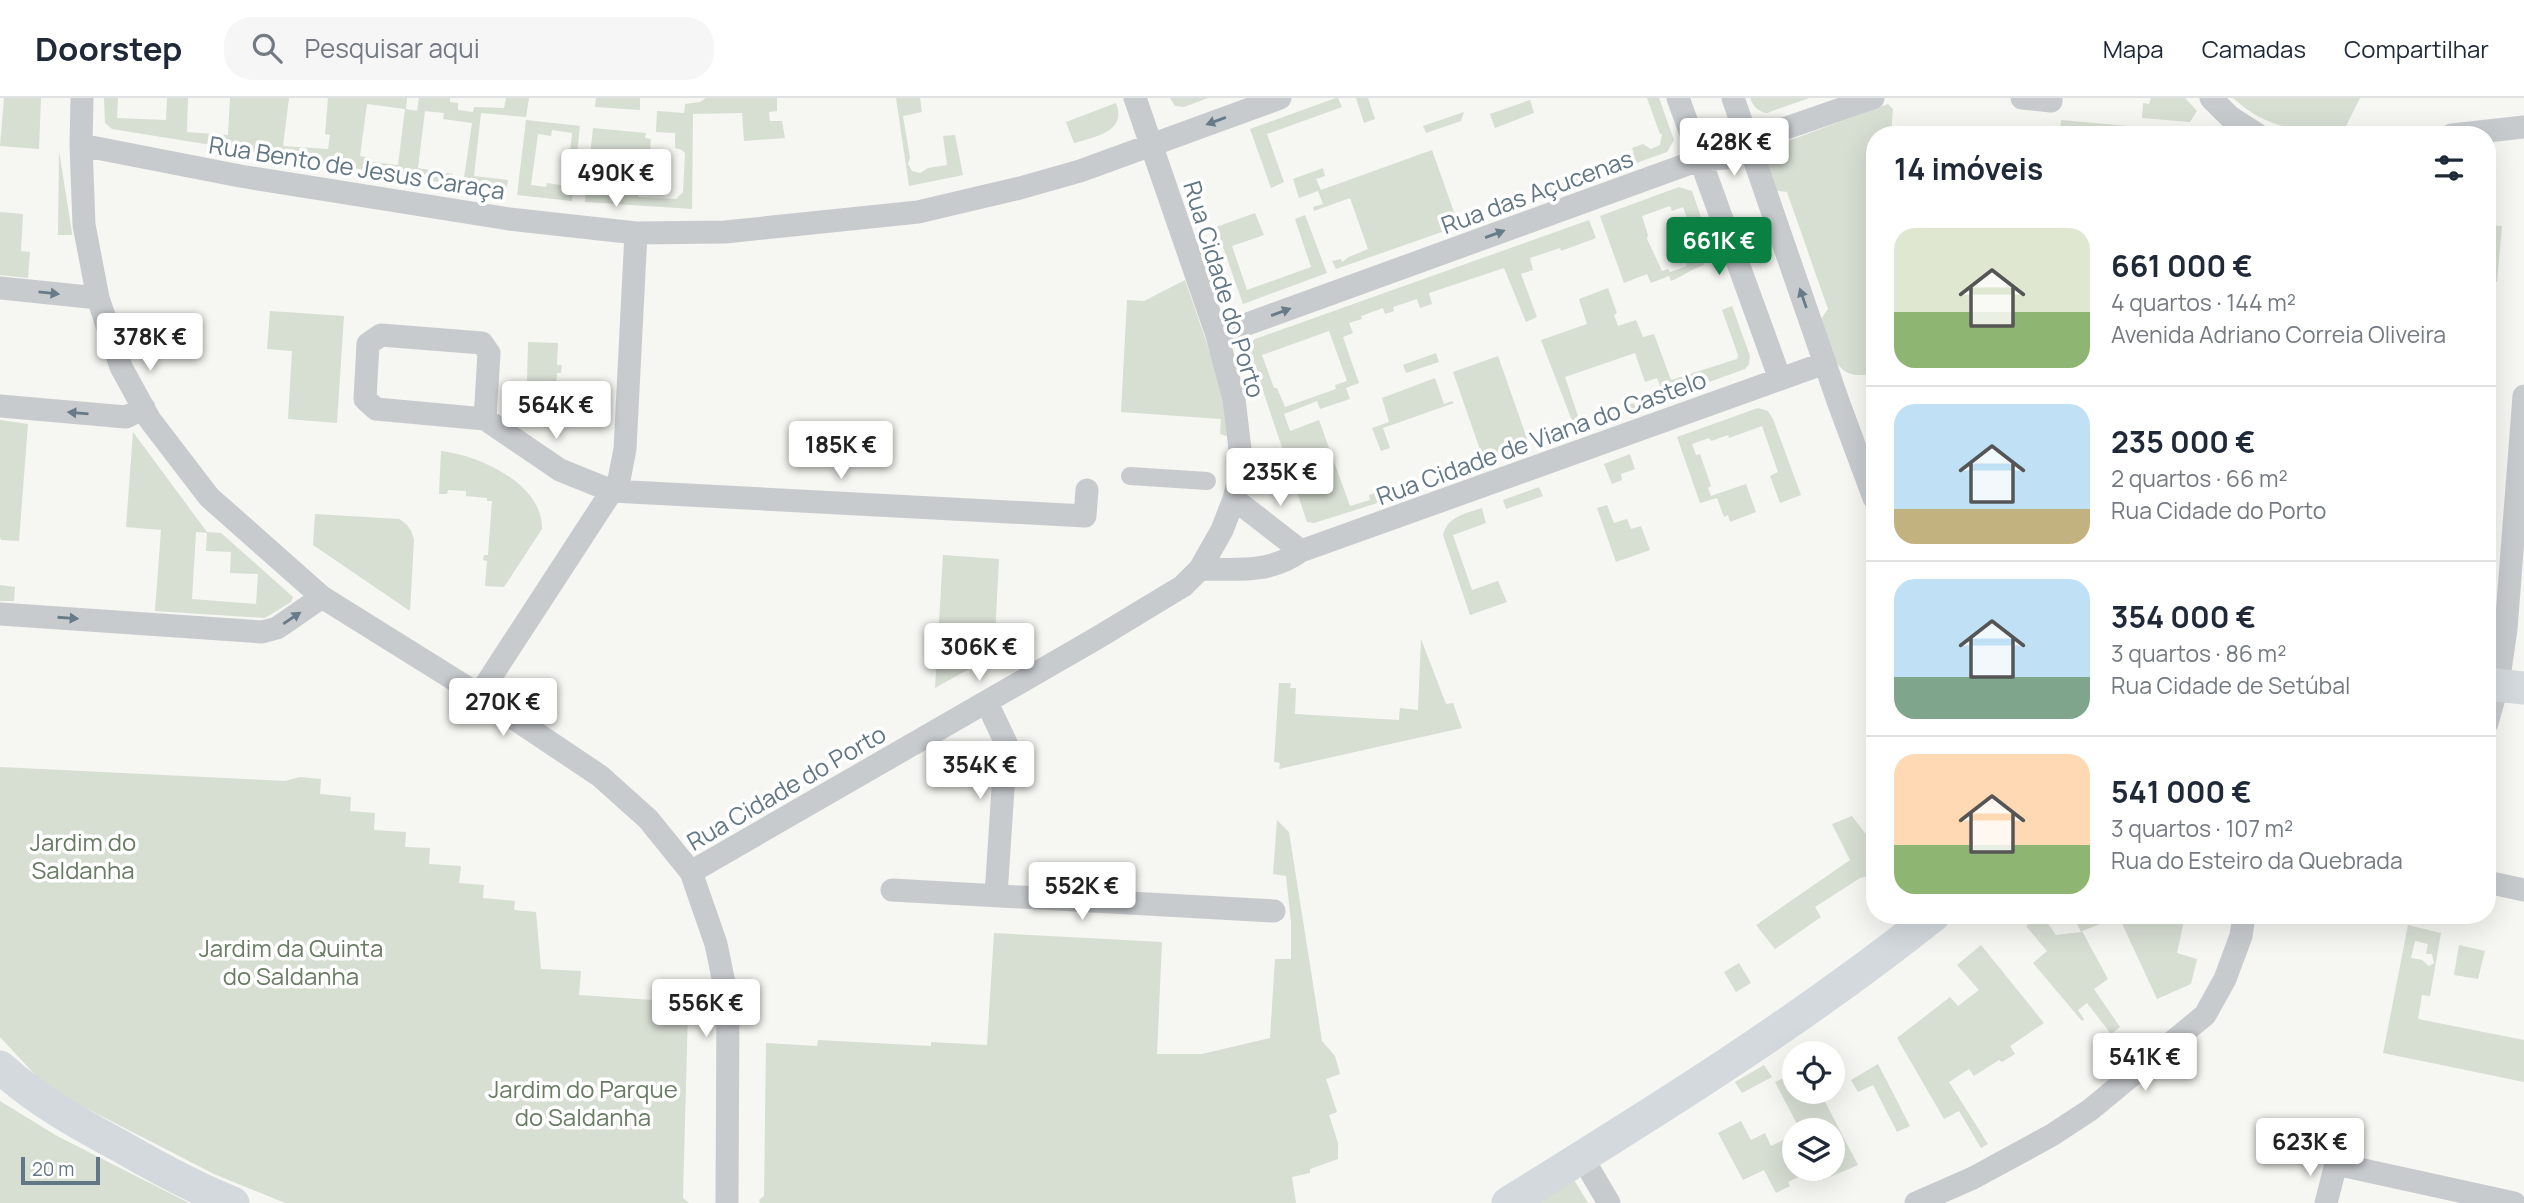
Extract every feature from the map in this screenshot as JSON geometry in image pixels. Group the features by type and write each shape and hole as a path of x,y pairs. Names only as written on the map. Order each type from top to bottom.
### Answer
{"main road":[{"path":"1508,1203 1814,1006 1922,924"},
{"path":"0,1067 24,1089 79,1124 177,1178 233,1203"}],"street":[{"path":"82,98 80,145 84,225 98,298 121,367 144,408 209,497 322,597 479,695 600,776 648,819 691,872 716,944 727,1002 727,1203"},
{"name":"Rua Cidade do Porto","path":"691,872 987,703 1183,586 1200,569 1222,530 1234,499 1242,466 1234,400 1217,335 1135,98"},
{"name":"Rua Bento de Jesus Caraça","path":"80,145 240,176 495,217 636,233 725,232 918,212 1020,188 1080,171 1280,98"},
{"path":"1678,98 1780,379"},
{"path":"1732,98 1866,476"},
{"name":"Rua das Açucenas","path":"1217,335 1699,160 1726,158 1749,141 1873,98"},
{"path":"2022,98 2051,101 2051,98"},
{"path":"2211,98 2230,117 2244,126"},
{"path":"2496,130 2524,127"},
{"path":"479,695 619,480 625,449 636,233"},
{"path":"0,288 98,298"},
{"path":"485,419 489,353 482,343 381,335 368,344 365,399 376,410 485,419 560,470 612,491 1085,516 1087,490"},
{"name":"Rua Cidade de Viana do Castelo","path":"1200,569 1270,567 1285,562 1301,551 1825,363"},
{"path":"2496,702 2503,685 2524,396"},
{"path":"0,406 127,417 144,408"},
{"path":"1130,476 1207,481"},
{"path":"1234,499 1301,551"},
{"path":"0,614 262,632 278,628 322,597"},
{"path":"987,703 1006,743 996,895"},
{"path":"2496,884 2524,890"},
{"path":"892,890 1274,911"},
{"path":"1916,1203 1973,1178 2052,1135 2090,1110 2205,1015 2225,979 2243,924"},
{"path":"1582,1157 1609,1203"},
{"path":"2326,1203 2336,1164 2514,1203"}],"green space":[{"path":"4,98 41,98 39,149 0,146"},
{"path":"104,98 118,98 117,118 166,120 167,98 188,98 187,132 228,135 230,98 289,98 283,146 328,149 330,135 325,134 328,98 407,98 406,109 417,111 419,98 450,98 450,102 458,103 458,110 473,112 474,107 504,108 506,98 529,98 526,117 481,113 474,176 508,180 506,193 463,185 472,123 443,119 444,113 425,111 418,168 453,174 451,184 112,129 105,123","holes":["367,104 405,109 398,165 372,162 372,158 360,156"]},
{"path":"596,98 640,98 640,110 595,107"},
{"path":"706,98 777,98 777,111 769,112 770,121 782,121 785,138 744,141 742,113 693,114 692,209 585,202 593,128 646,133 645,138 651,139 649,161 640,161 638,197 676,199 683,192 685,153 675,148 675,133 656,132 657,111 684,113 685,104 700,102"},
{"path":"896,98 920,98 922,112 903,116 910,158 908,164 912,171 920,173 928,168 947,165 943,136 955,135 963,175 909,186"},
{"path":"1170,98 1208,98 1184,107 1175,106"},
{"path":"1336,98 1342,107 1267,134 1284,182 1271,188 1250,129"},
{"path":"1356,98 1368,98 1375,119 1364,123"},
{"path":"1647,98 1659,98 1674,140 1667,152 1603,175 1610,162 1634,153 1632,148 1643,144 1651,149 1660,145 1662,134"},
{"path":"1750,98 1809,98 1767,113 1756,108"},
{"path":"2151,98 2185,98 2197,111 2190,122 2142,118 2143,103 2149,104"},
{"path":"2233,98 2360,98 2346,126 2285,126 2246,108"},
{"path":"1530,100 1534,113 1495,128 1490,114"},
{"path":"1116,103 1117,121 1113,127 1107,132 1074,143 1066,122"},
{"path":"1888,104 1893,109 1892,126 1866,126 1866,374 1850,374 1837,363 1828,347 1819,322 1828,309 1787,192 1773,190 1769,177 1767,161 1777,145"},
{"path":"1464,112 1461,121 1426,133 1423,126"},
{"path":"526,120 580,126 572,201 517,195","holes":["552,130 572,133 567,186 547,183 546,187 531,185 538,134 551,136"]},
{"path":"2061,120 2128,126 2061,126"},
{"path":"1432,150 1459,226 1336,269 1332,261 1341,259 1342,262 1368,249 1350,198 1314,211 1313,207 1323,204 1318,191 1299,198 1293,179 1323,168 1325,176 1316,179 1321,190"},
{"path":"59,151 72,233 72,235 58,235"},
{"path":"1578,174 1580,183 1547,195 1544,187"},
{"path":"1679,187 1692,191 1711,246 1699,251 1683,207 1672,211 1670,206 1642,216 1647,239 1662,271 1668,269 1670,272 1687,266 1686,262 1701,257 1704,265 1671,281 1669,276 1651,283 1647,274 1624,283 1600,216"},
{"path":"0,212 23,214 21,251 30,252 28,278 0,275"},
{"path":"1255,213 1264,235 1232,246 1247,290 1311,267 1295,219 1305,215 1327,273 1243,304 1216,227"},
{"path":"1589,220 1596,238 1561,251 1560,248 1530,258 1533,270 1521,274 1537,317 1526,322 1504,268 1429,293 1432,304 1420,308 1417,299 1393,307 1394,311 1385,314 1383,308 1349,323 1353,333 1343,337 1359,383 1346,388 1350,399 1320,409 1317,401 1284,414 1290,431 1319,420 1350,506 1370,500 1369,495 1383,490 1387,500 1314,523 1307,522 1250,352 1250,344 1255,339","holes":["1329,331 1347,381 1335,385 1336,389 1285,407 1277,388 1274,388 1262,355"]},
{"path":"2496,226 2502,226 2496,282"},
{"path":"1185,280 1223,390 1230,437 1220,434 1221,419 1121,412 1127,300 1144,301"},
{"path":"1608,288 1617,313 1614,315 1618,326 1636,320 1643,337 1654,334 1671,380 1737,359 1738,355 1722,310 1732,306 1750,356 1749,364 1745,369 1665,398 1657,378 1645,382 1635,353 1565,377 1580,422 1634,403 1636,409 1576,431 1541,340 1587,324 1579,299"},
{"path":"270,311 344,316 337,423 288,419 292,351 267,349"},
{"path":"528,342 558,343 557,365 562,365 561,373 557,373 555,396 530,396 527,383"},
{"path":"1436,353 1439,362 1406,373 1403,365"},
{"path":"1498,356 1530,447 1485,464 1453,372"},
{"path":"1435,378 1444,404 1452,401 1454,403 1383,428 1390,448 1381,451 1372,428 1389,422 1382,398"},
{"path":"1758,408 1768,411 1773,419 1801,495 1780,503 1770,476 1778,472 1762,426 1729,438 1728,435 1711,441 1709,438 1692,444 1696,455 1700,454 1711,486 1708,488 1711,496 1746,484 1756,512 1730,522 1728,515 1724,517 1717,498 1700,503 1677,437"},
{"path":"0,420 28,424 19,541 1,540 0,537"},
{"path":"133,432 207,532 221,533 293,597 291,602 265,618 155,611 161,530 126,527","holes":["196,532 207,533 206,551 231,552 230,573 258,574 256,604 192,599"]},
{"path":"441,451 473,459 506,475 532,498 540,513 542,529 504,587 485,586 487,561 483,560 484,555 488,555 492,501 466,496 466,491 448,490 447,494 439,494"},
{"path":"1630,454 1635,469 1621,474 1622,480 1612,484 1604,464"},
{"path":"1539,487 1543,496 1506,509 1503,500"},
{"path":"1607,505 1614,523 1627,519 1631,529 1641,526 1650,550 1616,562 1597,508"},
{"path":"1482,508 1486,523 1453,535 1472,590 1498,581 1507,602 1470,615 1443,535 1453,520"},
{"path":"315,514 399,519 407,525 414,540 410,611 313,545"},
{"path":"943,555 999,559 994,655 935,688"},
{"path":"0,585 15,587 14,601 0,601"},
{"path":"1421,639 1446,704 1453,703 1462,728 1279,769 1280,763 1274,762 1279,683 1291,683 1290,688 1296,688 1295,714 1399,720 1400,708 1418,710"},
{"path":"0,767 285,781 300,777 321,779 320,794 351,797 350,811 375,813 374,830 406,832 405,847 430,848 429,864 461,866 459,883 484,885 483,898 515,901 514,910 536,912 541,969 581,971 579,995 653,1000 688,1011 683,1198 689,1203 285,1203 214,1174 74,1102 39,1079 0,1037"},
{"path":"1852,816 1866,834 1866,877 1815,907 1821,917 1775,949 1756,925 1850,860 1832,824"},
{"path":"1277,820 1289,832 1322,1041 1335,1056 1340,1074 1326,1079 1337,1112 1329,1115 1338,1143 1338,1159 1310,1169 1310,1173 1292,1177 1296,1203 760,1203 759,1200 764,1196 766,1043 817,1046 818,1040 931,1046 931,1042 987,1045 994,933 1162,942 1157,1054 1202,1054 1270,1038 1275,959 1291,959 1291,922 1286,876 1273,874"},
{"path":"2048,924 2056,935 2081,932 2077,924 2100,924 2082,931 2108,979 2094,989 2120,1027 2111,1034 2087,1003 2078,1010 2084,1019 2082,1021 2033,963 2047,951 2026,926"},
{"path":"2122,924 2183,924 2177,953 2197,959 2191,984 2157,999"},
{"path":"2408,925 2441,933 2430,996 2422,995 2418,1019 2524,1040 2524,1082 2383,1053","holes":["2415,941 2428,944 2426,954 2432,954 2434,963 2429,966 2422,960 2411,958"]},
{"path":"1981,945 2044,1023 2010,1046 2015,1054 2002,1062 1999,1060 1974,1076 1969,1069 1949,1082 1988,1144 1981,1148 1959,1111 1944,1119 1897,1038 1950,997 1958,1006 1979,990 1957,965"},
{"path":"2459,945 2485,951 2478,979 2454,975"},
{"path":"1739,963 1751,983 1736,992 1724,972"},
{"path":"1878,1064 1910,1126 1897,1132 1873,1085 1858,1092 1851,1080"},
{"path":"1764,1065 1772,1077 1742,1093 1735,1082"},
{"path":"1782,1079 1782,1095 1775,1082"},
{"path":"0,1101 57,1136 189,1203 0,1203"},
{"path":"1786,1104 1826,1104 1834,1118 1794,1118"},
{"path":"1741,1121 1751,1140 1765,1133 1771,1146 1782,1141 1782,1181 1790,1181 1790,1186 1776,1193 1764,1170 1743,1180 1718,1133"},
{"path":"1845,1140 1858,1165 1845,1171"},
{"path":"1574,1180 1588,1203 1534,1203"}],"park label":[{"name":"Jardim do Saldanha","path":"83,855"},
{"name":"Jardim da Quinta do Saldanha","path":"291,961"},
{"name":"Jardim do Parque do Saldanha","path":"583,1102"}]}
